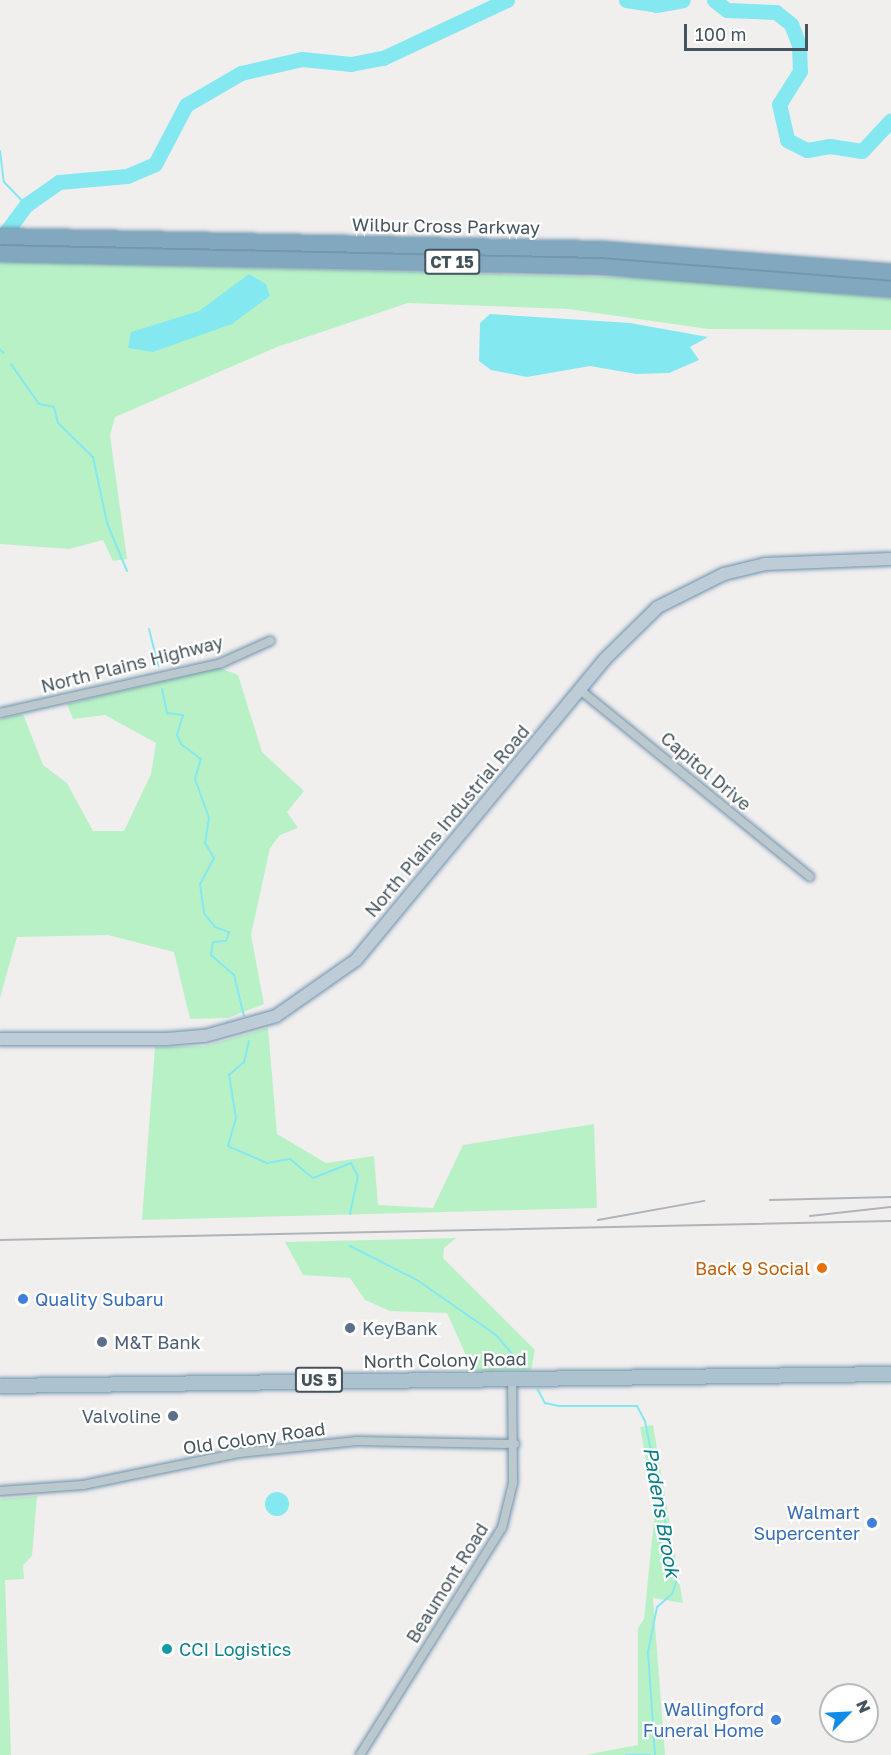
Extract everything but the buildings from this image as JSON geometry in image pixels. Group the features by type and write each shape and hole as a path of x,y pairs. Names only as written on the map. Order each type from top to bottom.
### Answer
{"highway":[{"name":"Wilbur Cross Parkway","path":"0,236 601,249 891,272"},
{"name":"Wilbur Cross Parkway","path":"6,253 601,266 891,289"}],"main road":[{"name":"North Colony Road","path":"0,1386 512,1377 891,1374"}],"street":[{"name":"North Plains Industrial Road","path":"0,1039 205,1036 268,1019 305,1000 356,960 630,630 658,607 707,582 783,561 891,559"},
{"name":"North Plains Highway","path":"0,713 221,663 270,640"},
{"name":"Capitol Drive","path":"580,690 810,877"},
{"name":"Beaumont Road","path":"360,1755 502,1528 513,1483 515,1444 512,1377"},
{"name":"Old Colony Road","path":"0,1491 83,1485 239,1453 357,1441 515,1444"}],"green space":[{"path":"0,261 682,279 891,298 891,330 708,329 568,309 408,303 277,347 115,417 110,435 127,559 113,561 103,540 69,549 0,544"},
{"path":"220,668 238,675 262,752 304,791 287,812 298,828 280,835 270,848 251,935 264,1004 228,1018 190,1019 174,952 108,935 17,937 0,998 0,719 23,714 43,765 67,783 93,831 124,831 151,774 156,743 105,715 73,719 67,704"},
{"path":"268,1028 277,1134 326,1163 374,1156 378,1205 433,1208 463,1145 594,1124 597,1208 142,1220 155,1047 205,1046"},
{"path":"456,1238 444,1248 443,1258 535,1350 531,1370 473,1371 447,1313 390,1311 365,1300 350,1278 303,1275 285,1242"},
{"path":"653,1425 683,1603 653,1598 665,1755 585,1755 638,1745 638,1628 644,1619 655,1509 640,1427"},
{"path":"37,1496 32,1556 23,1565 24,1579 5,1580 11,1755 0,1755 0,1499"}],"water":[{"path":"249,274 266,284 270,296 232,324 153,352 128,348 131,332 199,311"},
{"path":"490,314 630,323 708,337 690,347 699,360 669,373 636,374 590,366 527,377 491,370 479,361 480,323"},
{"path":"277,1492 285,1496 289,1504 285,1512 277,1516 269,1512 265,1504 269,1496"}],"waterway":[{"path":"0,240 26,205 59,182 127,176 155,164 186,105 241,73 302,59 351,64 383,58 507,0"},
{"path":"626,0 656,5 683,0"},
{"path":"714,0 727,10 776,12 791,24 799,45 800,71 779,104 787,140 807,150 830,146 862,151 891,120"},
{"path":"0,151 4,182 26,205"},
{"name":"Padens Brook","path":"0,350 4,353"},
{"name":"Padens Brook","path":"11,364 39,404 54,407 58,423 93,457 107,523 127,571"},
{"name":"Padens Brook","path":"149,629 158,666"},
{"name":"Padens Brook","path":"162,689 167,713 183,715 177,735 181,744 201,759 195,779 209,818 205,843 214,858 200,884 204,913 215,927 229,932 226,941 213,942 211,955 234,975 244,1016"},
{"name":"Padens Brook","path":"249,1041 244,1062 229,1075 236,1118 228,1146 267,1163 290,1159 313,1178 351,1163 358,1176 350,1214"},
{"name":"Padens Brook","path":"350,1246 417,1280 496,1335 524,1368"},
{"name":"Padens Brook","path":"538,1390 545,1403 559,1406 637,1406 645,1421 677,1579 672,1594 657,1607 648,1652 655,1755"},
{"name":"Padens Brook","path":"626,1755 650,1755"}],"railway":[{"path":"770,1200 891,1197"},
{"path":"598,1220 704,1201"},
{"path":"810,1216 891,1207"},
{"path":"0,1240 891,1221"}],"place":[{"name":"Back 9 Social","path":"822,1268"},
{"name":"Quality Subaru","path":"23,1299"},
{"name":"KeyBank","path":"350,1328"},
{"name":"M&T Bank","path":"102,1342"},
{"name":"Valvoline","path":"173,1416"},
{"name":"Walmart Supercenter","path":"872,1523"},
{"name":"CCI Logistics","path":"167,1649"},
{"name":"Wallingford Funeral Home","path":"776,1720"}]}
